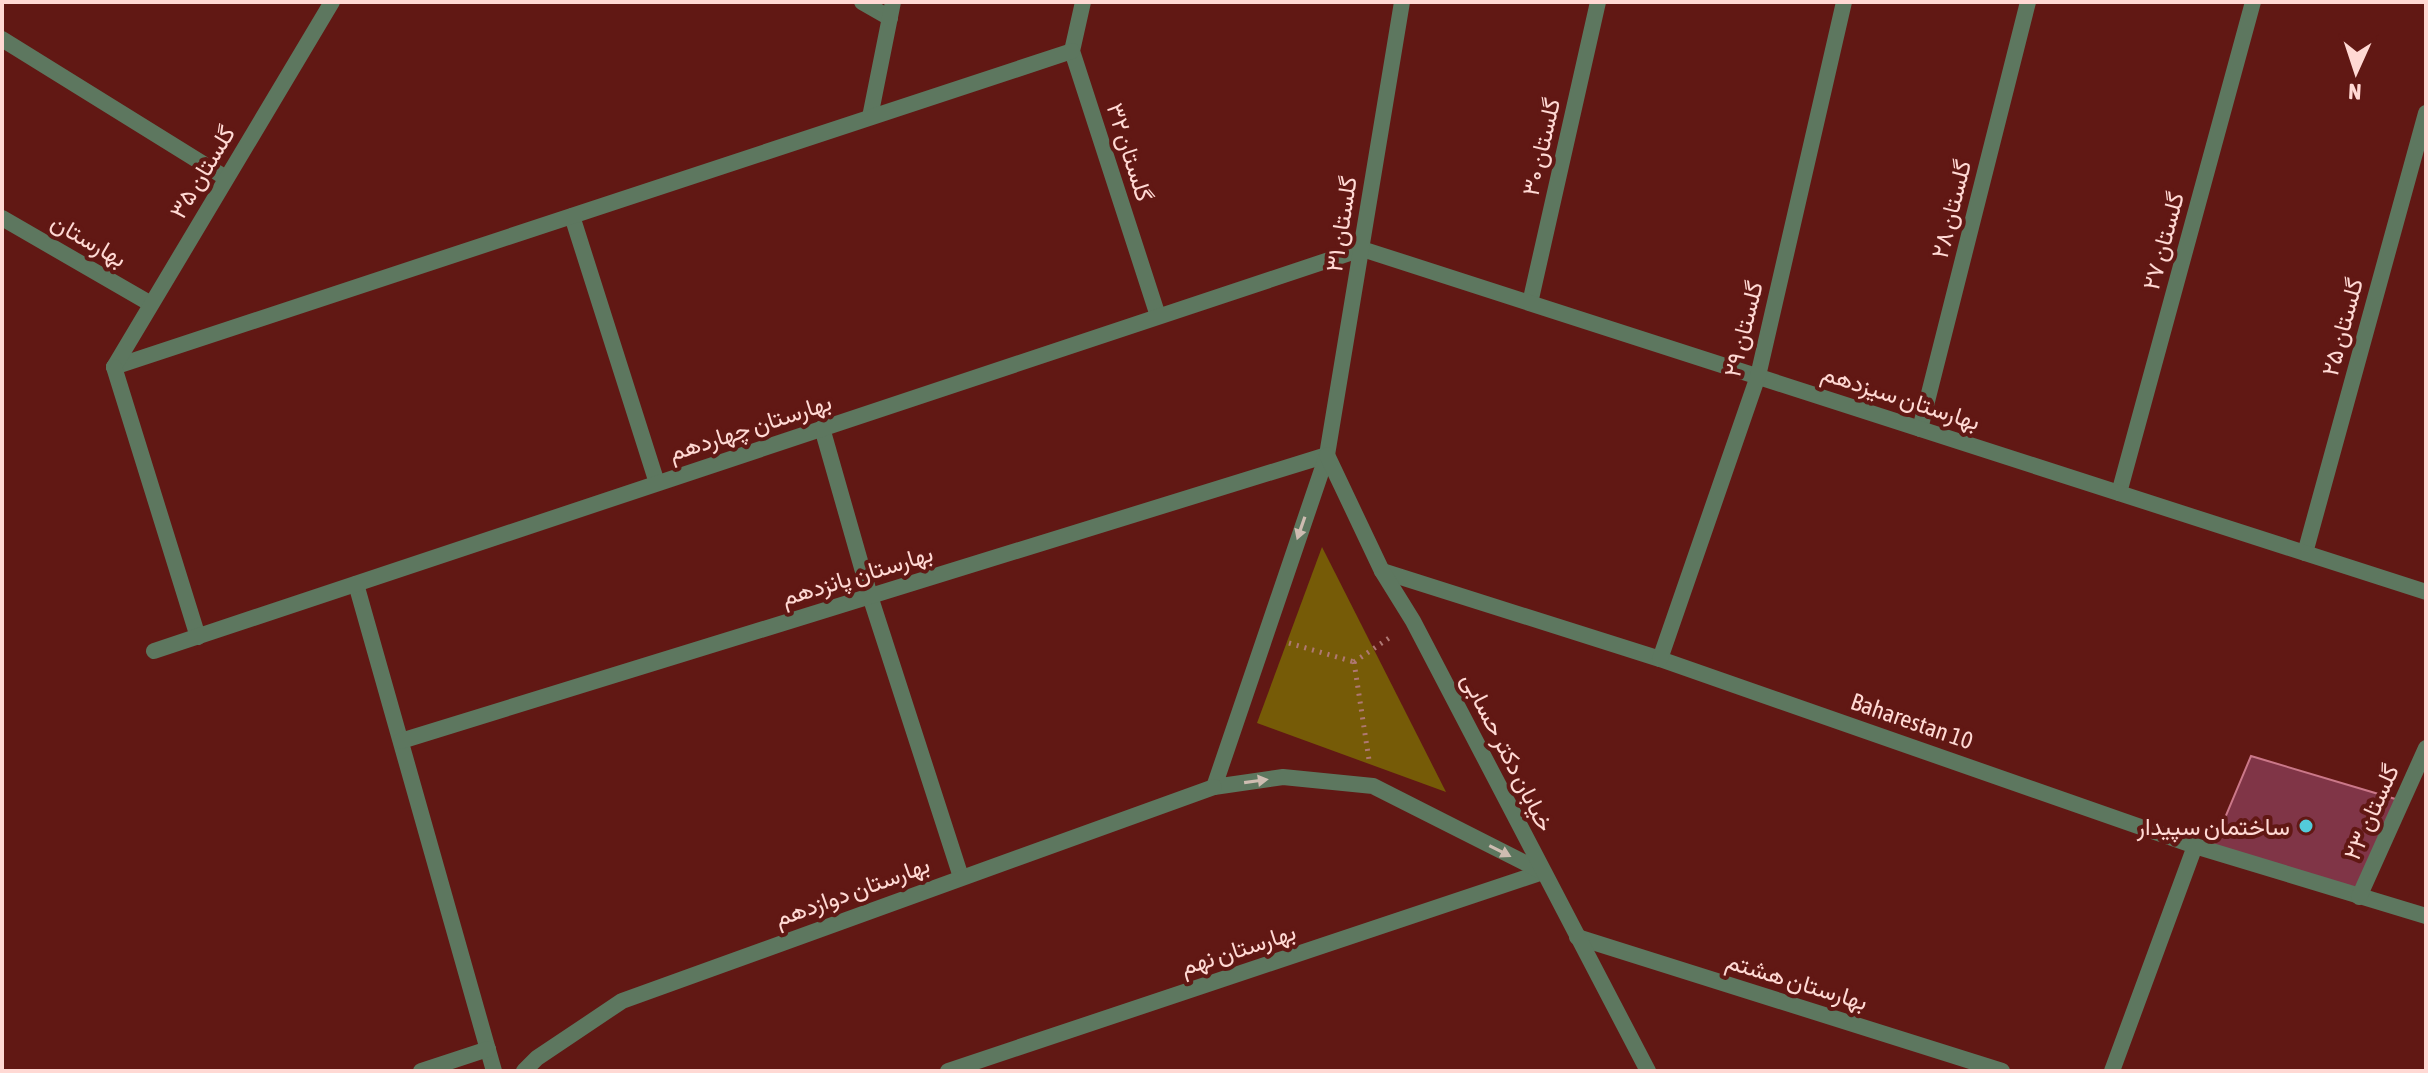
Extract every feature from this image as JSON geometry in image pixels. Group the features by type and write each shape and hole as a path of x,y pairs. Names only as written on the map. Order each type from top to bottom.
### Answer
{"street":[{"name":"گلستان ۳۵","path":"114,367 332,2"},
{"path":"862,2 892,10 870,117"},
{"path":"198,637 114,367 1072,51 1083,2"},
{"name":"گلستان ۳۱","path":"1214,787 1263,635 1327,455 1402,2"},
{"name":"گلستان ۳۰","path":"1530,303 1598,2"},
{"name":"گلستان ۲۹","path":"1660,659 1758,376 1844,2"},
{"name":"گلستان ۲۸","path":"1920,429 2028,2"},
{"name":"گلستان ۲۷","path":"2119,493 2253,2"},
{"path":"2,39 226,178"},
{"name":"گلستان ۳۲","path":"1072,51 1158,316"},
{"name":"گلستان ۲۵","path":"2305,553 2426,113"},
{"path":"572,216 657,483"},
{"name":"بهارستان","path":"2,218 151,304"},
{"name":"بهارستان سیزدهم","path":"1362,249 2426,592"},
{"name":"بهارستان چهاردهم","path":"154,651 1362,249"},
{"path":"822,428 870,596 961,877"},
{"name":"خیابان دکتر حسابی","path":"1327,455 1382,571 1413,621 1648,1071"},
{"name":"بهارستان پانزدهم","path":"401,741 1327,455"},
{"name":"Baharestan 10","path":"1382,571 1660,659 2195,846 2426,916"},
{"path":"356,584 494,1071"},
{"name":"گلستان ۲۳","path":"2359,897 2426,748"},
{"name":"بهارستان دوازدهم","path":"524,1071 537,1058 622,1001 1214,787 1283,777 1373,786"},
{"path":"1373,786 1543,872"},
{"path":"2112,1071 2195,846"},
{"name":"بهارستان نهم","path":"948,1071 1543,872"},
{"name":"بهارستان هشتم","path":"1577,937 2002,1071"},
{"path":"421,1071 488,1049"}],"path":[{"path":"1354,662 1413,621"},
{"path":"1263,635 1354,662"},
{"path":"1354,662 1373,786"}],"shaded area":[{"path":"1322,547 1446,792 1257,723"}],"building":[{"name":"ساختمان سپیدار","path":"2251,756 2402,801 2359,897 2211,851"}],"place":[{"name":"ساختمان سپیدار","path":"2306,826"}]}
